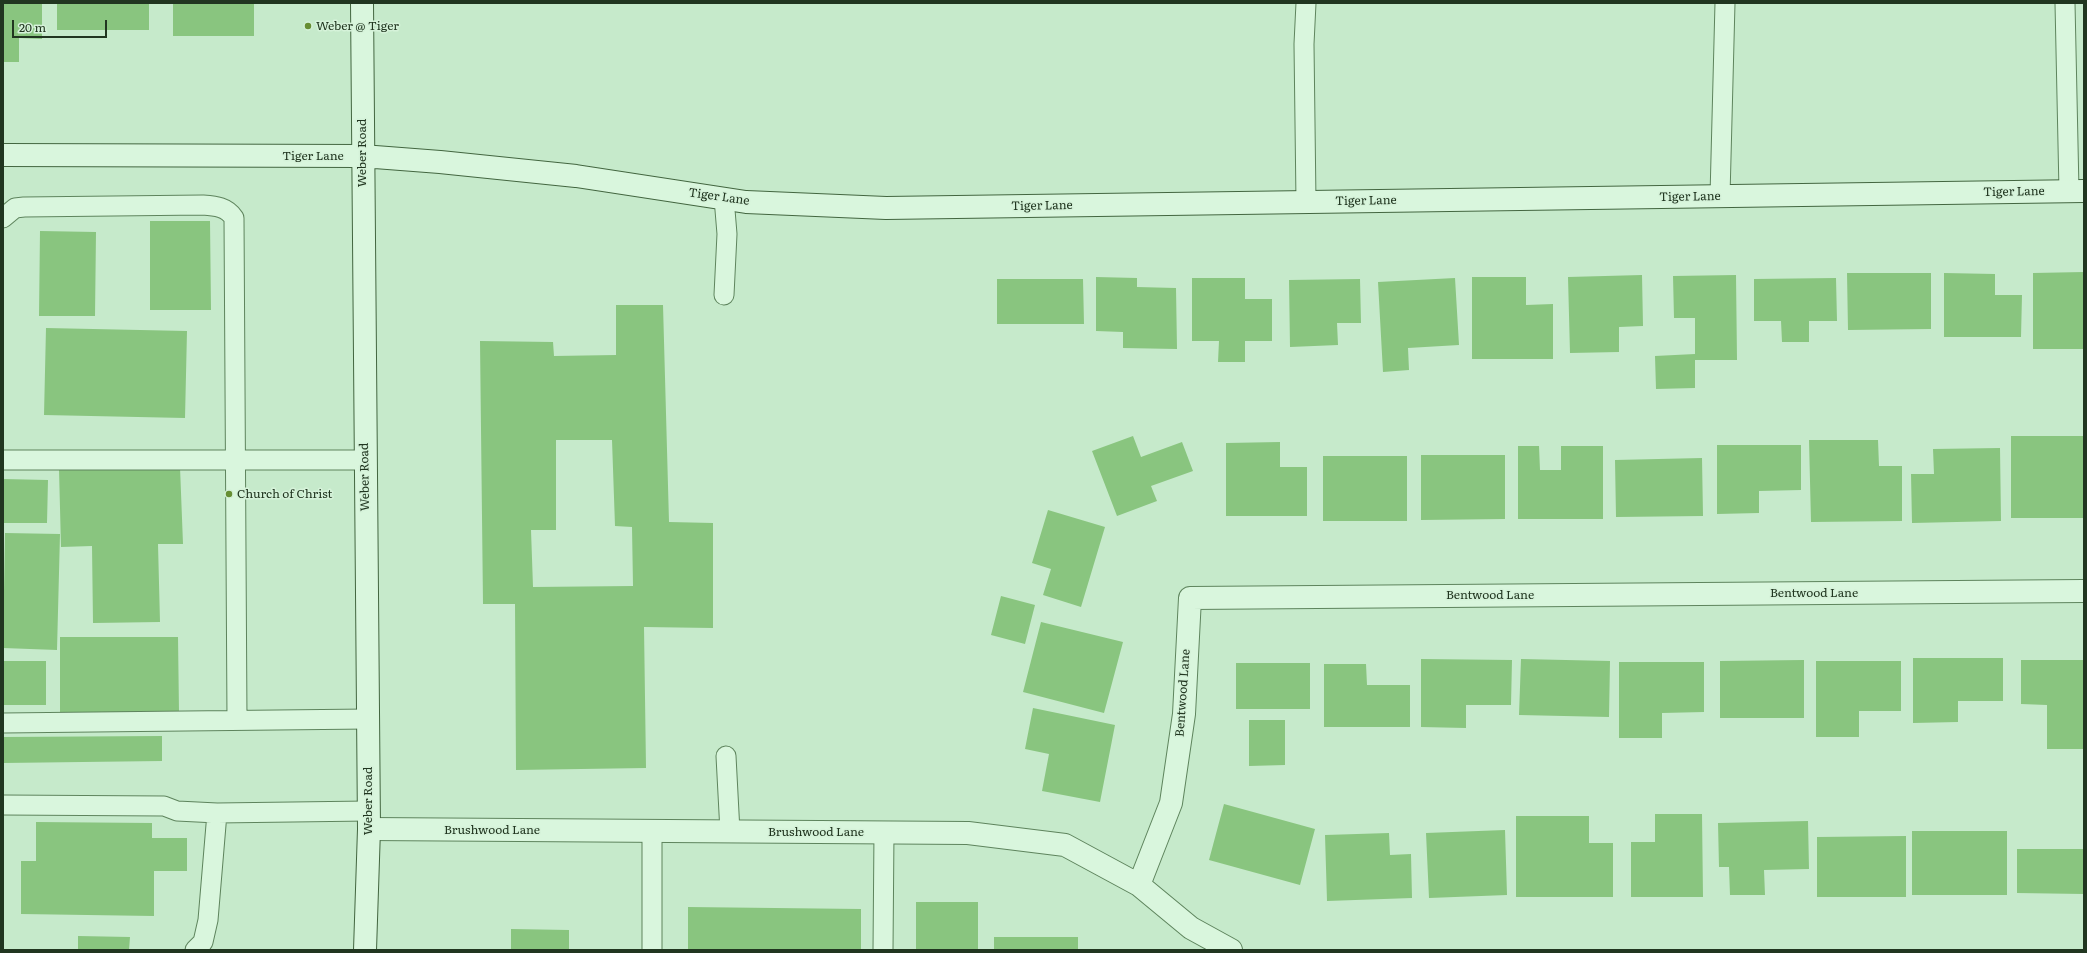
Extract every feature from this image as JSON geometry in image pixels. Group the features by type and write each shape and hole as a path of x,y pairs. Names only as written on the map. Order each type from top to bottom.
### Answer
{"street":[{"name":"Weber Road","path":"362,3 362,156 368,719 368,820 365,950"},
{"name":"Tiger Lane","path":"3,155 362,156 440,162 576,176 746,202 886,208 2076,191"},
{"name":"Bentwood Lane","path":"1139,885 1171,803 1184,714 1190,598 2084,591"},
{"name":"Brushwood Lane","path":"368,820 652,831 968,833 1065,845 1139,885 1191,928 1231,950"}],"lane":[{"path":"1306,3 1304,44 1306,202"},
{"path":"1720,196 1725,3"},
{"path":"2065,3 2076,191"},
{"path":"724,198 727,234 724,295"},
{"path":"3,218 15,208 24,207 203,204 221,207 230,212 234,218 237,720"},
{"path":"3,460 365,460"},
{"path":"3,723 368,719"},
{"path":"726,756 730,832"},
{"path":"3,805 164,806 177,811 368,820"},
{"path":"195,950 203,942 208,920 217,813"},
{"path":"652,831 652,950"},
{"path":"883,950 884,832"}],"building":[{"path":"3,3 42,3 42,39 19,38 19,62 3,62"},
{"path":"57,3 149,3 149,30 57,30"},
{"path":"173,3 254,3 254,36 173,36"},
{"path":"150,221 210,221 211,310 150,310"},
{"path":"40,231 96,232 95,316 39,316"},
{"path":"2084,272 2084,349 2033,349 2033,273"},
{"path":"1847,273 1931,273 1931,329 1848,330"},
{"path":"1944,273 1995,274 1995,295 2022,295 2021,337 1944,337"},
{"path":"1642,275 1643,326 1619,327 1619,352 1570,353 1568,277"},
{"path":"1736,275 1737,360 1695,360 1695,388 1656,389 1655,356 1695,354 1695,318 1674,318 1673,276"},
{"path":"1096,277 1137,278 1137,287 1176,288 1177,349 1123,348 1123,332 1096,331"},
{"path":"1472,277 1526,277 1526,305 1553,304 1553,359 1472,359"},
{"path":"1192,278 1245,278 1245,299 1272,299 1272,341 1245,341 1245,362 1218,362 1219,341 1192,341"},
{"path":"1455,278 1459,345 1408,348 1409,370 1383,372 1378,282"},
{"path":"1836,278 1837,321 1809,321 1809,342 1782,342 1781,321 1754,321 1754,279"},
{"path":"997,279 1083,279 1084,324 997,324"},
{"path":"1360,279 1361,323 1337,323 1338,345 1290,347 1289,280"},
{"path":"616,305 663,305 669,522 713,523 713,628 644,627 646,768 516,770 515,604 483,604 480,341 553,342 554,356 616,355","holes":["556,440 612,440 615,526 632,527 633,586 533,587 531,530 556,530"]},
{"path":"46,328 187,331 185,418 44,415"},
{"path":"1133,436 1141,457 1182,442 1193,471 1151,486 1157,501 1117,516 1092,451"},
{"path":"2011,436 2084,436 2084,518 2011,518"},
{"path":"1809,440 1878,440 1879,466 1902,466 1902,521 1811,522"},
{"path":"1280,442 1280,467 1307,467 1307,516 1226,516 1226,443"},
{"path":"1717,445 1801,445 1801,490 1759,491 1759,513 1717,514"},
{"path":"1518,446 1539,446 1540,470 1561,470 1561,446 1603,446 1603,519 1518,519"},
{"path":"2000,448 2001,521 1912,523 1911,474 1934,474 1933,449"},
{"path":"1421,455 1505,455 1505,519 1421,520"},
{"path":"1323,456 1407,456 1407,521 1323,521"},
{"path":"1702,458 1703,516 1616,517 1615,460"},
{"path":"180,467 183,544 158,544 160,622 93,623 92,546 61,547 59,469"},
{"path":"3,479 48,480 47,523 3,523"},
{"path":"1048,510 1105,527 1081,607 1043,595 1051,569 1032,563"},
{"path":"5,533 60,534 57,650 3,648"},
{"path":"1001,596 1035,605 1025,644 991,635"},
{"path":"1041,622 1123,642 1104,713 1023,692"},
{"path":"60,637 178,637 179,712 60,713"},
{"path":"1913,658 2003,658 2003,701 1958,701 1958,722 1913,723"},
{"path":"1421,659 1512,660 1511,705 1466,705 1466,728 1421,727"},
{"path":"1521,659 1610,661 1609,717 1519,715"},
{"path":"1804,660 1804,718 1720,718 1720,661"},
{"path":"2021,660 2084,660 2084,749 2047,749 2047,705 2021,704"},
{"path":"3,661 46,661 46,705 3,705"},
{"path":"1816,661 1901,661 1901,711 1859,711 1859,737 1816,737"},
{"path":"1619,662 1704,662 1704,712 1662,713 1662,738 1619,738"},
{"path":"1236,663 1310,663 1310,709 1236,709"},
{"path":"1324,664 1366,664 1367,685 1410,685 1410,727 1324,727"},
{"path":"1033,708 1115,725 1100,802 1042,791 1049,754 1025,749"},
{"path":"1249,720 1285,720 1285,765 1249,766"},
{"path":"162,736 162,761 3,763 3,737"},
{"path":"1224,804 1315,829 1300,885 1209,860"},
{"path":"1655,814 1702,814 1703,897 1631,897 1631,842 1655,842"},
{"path":"1516,816 1589,816 1589,843 1613,843 1613,897 1516,897"},
{"path":"1808,821 1809,869 1764,870 1765,895 1730,895 1729,867 1719,867 1718,823"},
{"path":"36,822 152,823 152,838 187,838 187,871 154,871 154,916 21,914 21,861 36,861"},
{"path":"1505,830 1507,895 1429,898 1426,833"},
{"path":"1912,831 2007,831 2007,895 1912,895"},
{"path":"1389,833 1390,855 1411,854 1412,898 1327,901 1325,835"},
{"path":"1906,836 1906,897 1817,897 1817,837"},
{"path":"2017,849 2084,849 2084,894 2017,893"},
{"path":"916,902 978,902 978,950 916,950"},
{"path":"688,907 861,909 861,950 688,950"},
{"path":"511,929 569,930 569,950 511,950"},
{"path":"78,936 130,937 129,950 78,950"},
{"path":"994,937 1078,937 1078,950 994,950"}],"place":[{"name":"Weber @ Tiger","path":"308,26"},
{"name":"Church of Christ","path":"229,494"}]}
